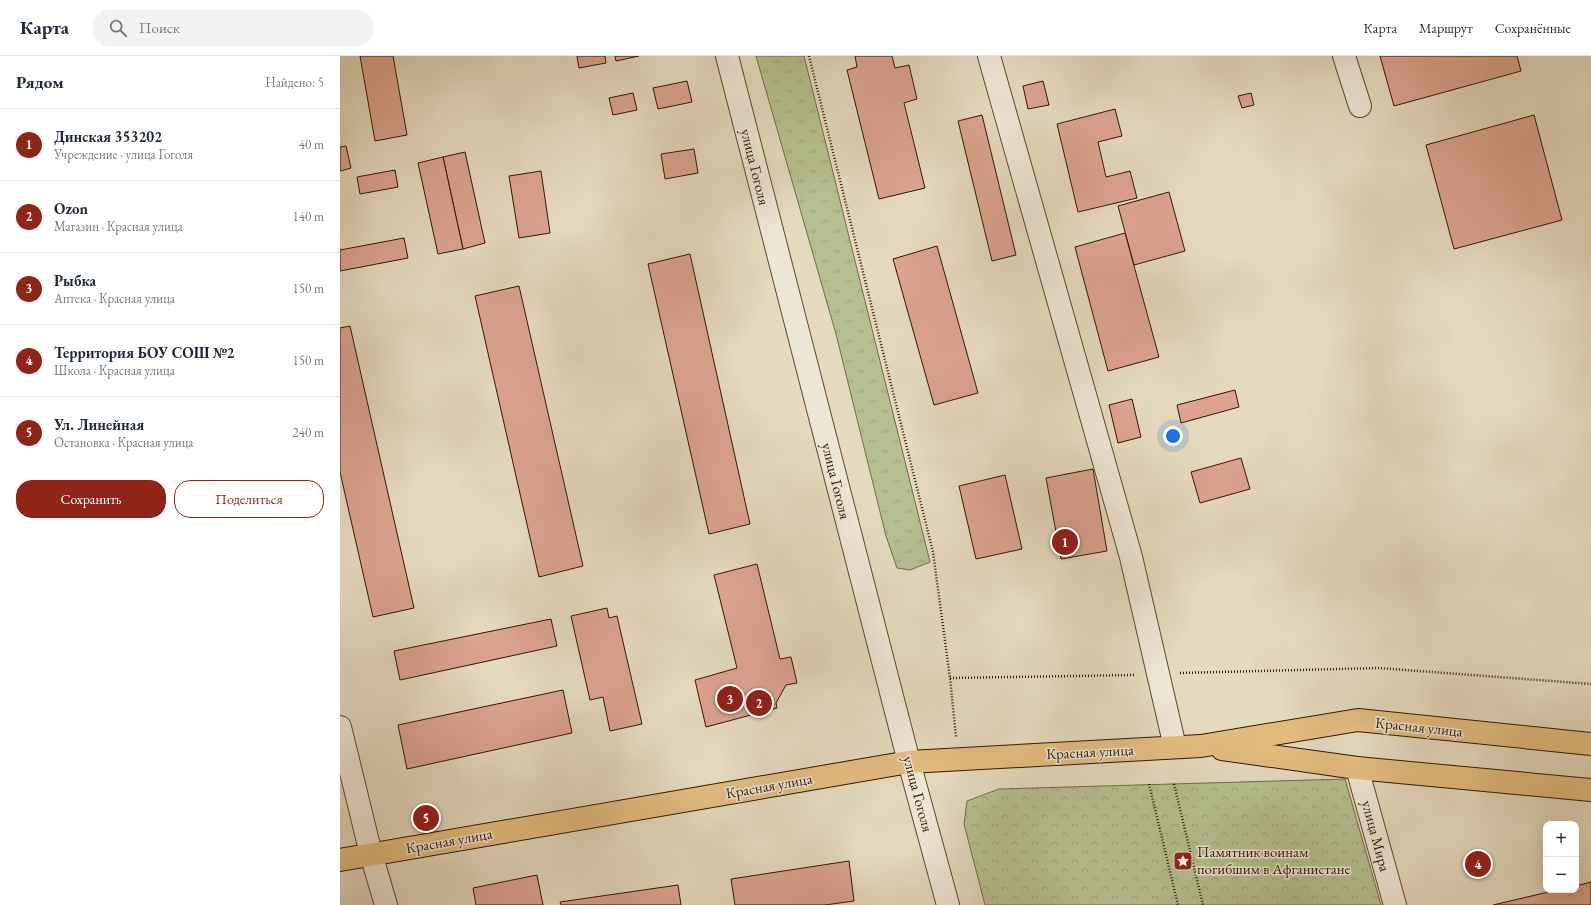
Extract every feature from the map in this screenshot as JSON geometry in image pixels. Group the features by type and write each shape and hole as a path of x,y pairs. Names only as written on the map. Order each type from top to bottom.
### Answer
{"main road":[{"name":"Красная улица","path":"340,860 908,762 1201,746 1358,720 1591,744"},
{"name":"Красная улица","path":"1201,746 1357,768 1591,790"}],"street":[{"name":"улица Гоголя","path":"727,56 908,762 948,905"},
{"path":"990,56 1131,557 1175,747"},
{"path":"1344,56 1360,106"},
{"path":"340,727 371,854 386,905"},
{"name":"улица Мира","path":"1357,768 1394,905"}],"path":[{"path":"809,56 933,552 960,759"},
{"path":"950,678 1380,668 1591,684"},
{"path":"1148,784 1178,905"},
{"path":"1174,784 1203,905"}],"green space":[{"path":"756,56 804,56 930,562 910,570 897,568 886,536 836,334"},
{"path":"1345,779 1381,905 985,905 964,824 967,801 999,789"}],"building":[{"path":"360,56 393,56 407,135 375,141"},
{"path":"577,56 605,56 606,63 579,68"},
{"path":"615,56 639,56 616,61"},
{"path":"855,56 892,56 895,68 909,65 917,99 904,103 925,188 879,199 847,70 857,67"},
{"path":"1380,56 1517,56 1521,71 1394,106"},
{"path":"687,81 692,102 658,109 653,88"},
{"path":"1043,81 1049,105 1028,109 1023,86"},
{"path":"633,93 637,110 613,115 609,98"},
{"path":"1251,93 1254,105 1242,108 1238,96"},
{"path":"1115,109 1122,136 1098,142 1106,177 1130,171 1137,198 1078,212 1057,124"},
{"path":"982,115 1016,255 992,261 958,121"},
{"path":"1534,115 1562,220 1454,249 1426,145"},
{"path":"346,146 351,168 340,171 340,147"},
{"path":"694,149 698,173 665,179 661,154"},
{"path":"465,152 485,243 463,249 443,157"},
{"path":"443,157 463,249 438,254 418,163"},
{"path":"395,170 398,187 360,194 357,177"},
{"path":"541,171 550,233 519,238 509,176"},
{"path":"1169,192 1185,251 1134,265 1118,206"},
{"path":"1125,233 1159,357 1108,371 1075,247"},
{"path":"404,238 408,258 340,271 340,250"},
{"path":"937,246 978,393 934,405 893,259"},
{"path":"690,254 750,524 709,534 648,264"},
{"path":"519,286 583,566 539,577 475,296"},
{"path":"350,326 414,608 373,617 340,472 340,328"},
{"path":"1235,390 1239,407 1181,423 1177,405"},
{"path":"1132,399 1141,437 1118,443 1109,405"},
{"path":"1241,458 1250,489 1200,503 1191,472"},
{"path":"1093,469 1107,551 1061,559 1046,478"},
{"path":"1005,475 1022,549 976,559 959,486"},
{"path":"757,564 780,659 791,657 797,683 786,685 776,703 777,708 706,727 695,680 737,668 714,575"},
{"path":"607,608 609,618 617,616 642,724 610,731 603,697 590,700 571,616"},
{"path":"551,619 557,646 400,680 394,651"},
{"path":"563,690 572,733 407,769 398,725"},
{"path":"849,861 854,901 825,905 735,905 731,879"},
{"path":"537,875 543,905 476,905 473,888"},
{"path":"1591,882 1591,905 1493,905 1544,893 1579,893 1579,885"},
{"path":"678,885 681,905 561,905 560,902"}],"place":[{"name":"Динская 353202","path":"1065,542"},
{"name":"Рыбка","path":"730,699"},
{"name":"Ozon","path":"759,703"},
{"name":"Ул. Линейная","path":"426,818"},
{"name":"Памятник воинам погибшим в Афганистане","path":"1183,861"},
{"name":"Территория БОУ СОШ №2","path":"1478,864"}]}
